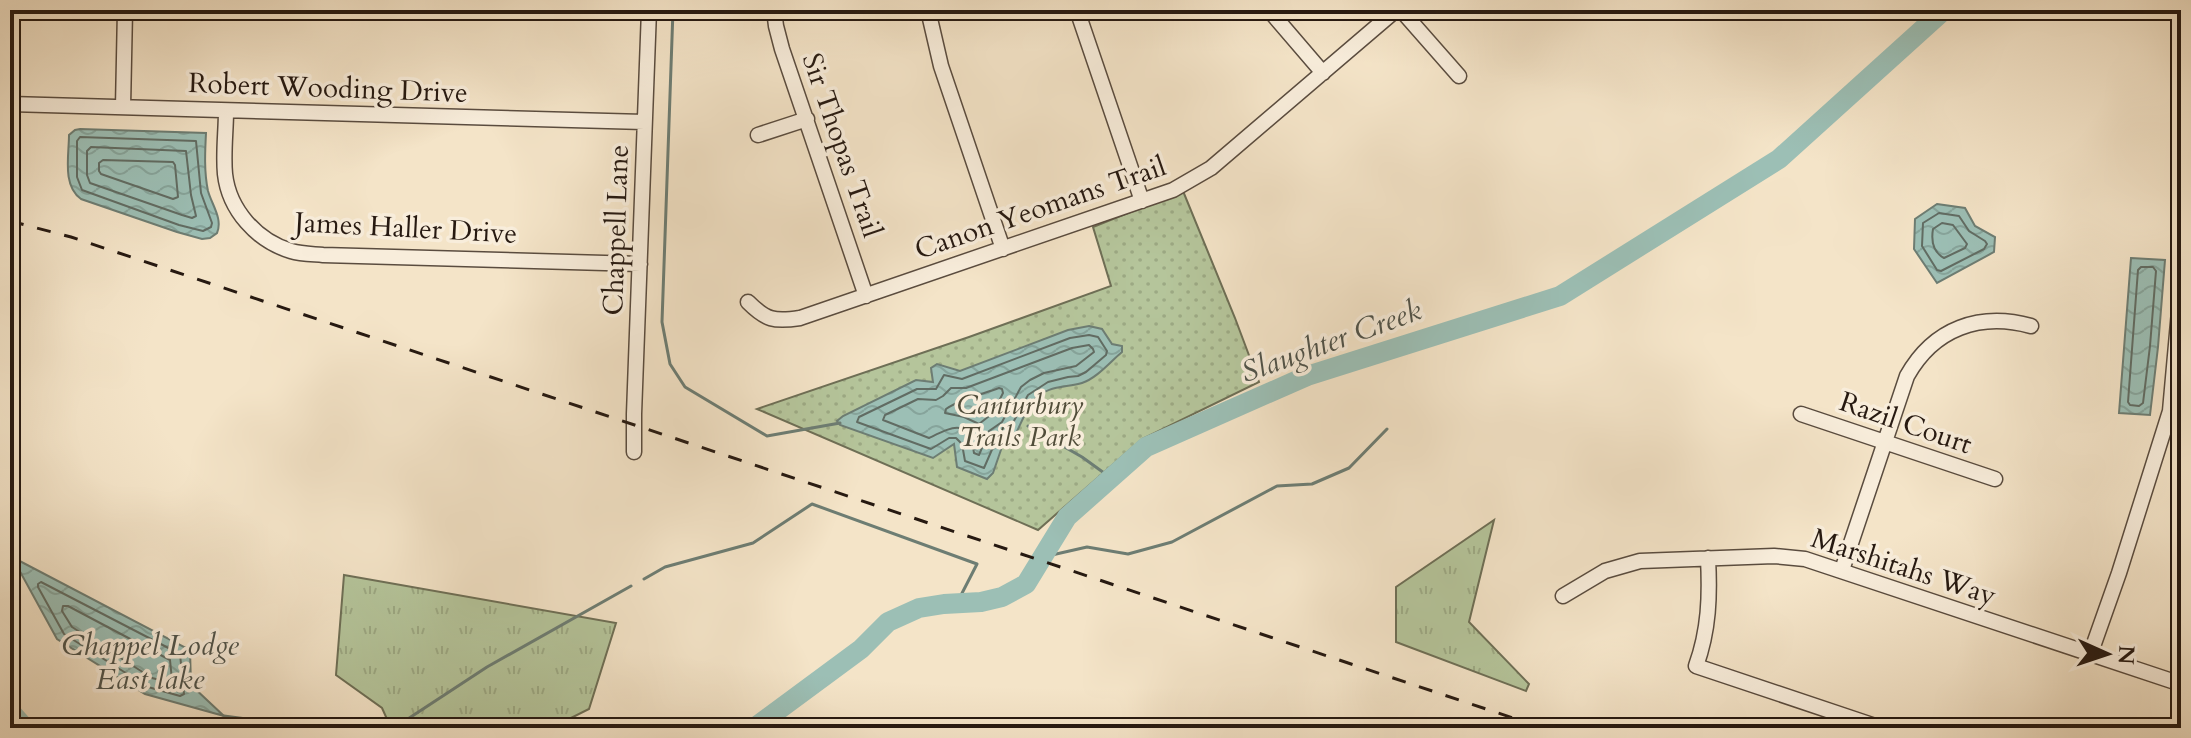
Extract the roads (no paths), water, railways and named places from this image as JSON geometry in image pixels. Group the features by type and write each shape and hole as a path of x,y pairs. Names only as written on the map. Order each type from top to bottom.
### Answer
{"street":[{"path":"123,107 125,10"},
{"name":"Chappell Lane","path":"634,452 649,10"},
{"name":"Sir Thopas Trail","path":"774,10 778,36 866,296"},
{"path":"928,10 941,66 1003,249"},
{"path":"1077,10 1142,201"},
{"path":"1269,10 1323,73"},
{"path":"1398,10 1459,76"},
{"name":"Canon Yeomans Trail","path":"748,302 761,315 777,320 800,318 1173,190 1211,168 1398,10"},
{"name":"Robert Wooding Drive","path":"10,104 644,122"},
{"name":"James Haller Drive","path":"226,111 225,174 236,207 265,239 292,251 323,255 640,264"},
{"path":"758,135 807,119"},
{"path":"2090,655 2170,411 2181,289"},
{"path":"1842,570 1907,376 1922,355 1938,339 1958,328 1991,320 2031,326"},
{"name":"Razil Court","path":"1801,414 1995,479"},
{"name":"Marshitahs Way","path":"1563,596 1591,577 1628,563 1791,557 1842,570 2181,684"},
{"path":"1708,558 1708,622 1696,666 1881,728"}],"water":[{"path":"80,129 206,133 206,177 218,217 217,233 202,239 81,199 71,186 68,170 69,135"},
{"path":"1937,204 1965,208 1975,226 1995,237 1994,252 1937,283 1914,249 1915,219"},
{"path":"2131,258 2165,260 2150,415 2119,413"},
{"path":"1089,326 1102,329 1112,344 1122,346 1122,352 1088,381 1051,389 1039,395 1013,439 1004,441 993,473 987,479 957,467 954,444 933,458 840,425 837,421 916,380 933,382 931,368 937,364 960,371 1068,330"},
{"name":"Chappel Lodge East lake","path":"12,557 190,650 191,685 224,716 145,694 57,639"}],"waterway":[{"path":"673,10 662,322 670,364 685,387 767,436 840,423"},
{"name":"Slaughter Creek","path":"754,728 861,649 888,622 919,608 1002,597 1026,584 1067,517 1146,447 1307,376 1560,296 1779,159 1944,10"},
{"path":"1028,426 1111,478"},
{"path":"1043,557 1087,547 1128,554 1172,542 1277,486 1312,484 1349,468 1387,429"},
{"path":"644,579 665,567 753,543 812,504 977,564 957,603"},
{"path":"394,728 487,667 631,586"},
{"name":"Slaughter Creek","path":"10,711 25,728"},
{"path":"224,716 277,723 284,728"}],"railway":[{"path":"10,221 71,237 1543,728"}],"park label":[{"name":"Canturbury Trails Park","path":"1020,420"}]}
